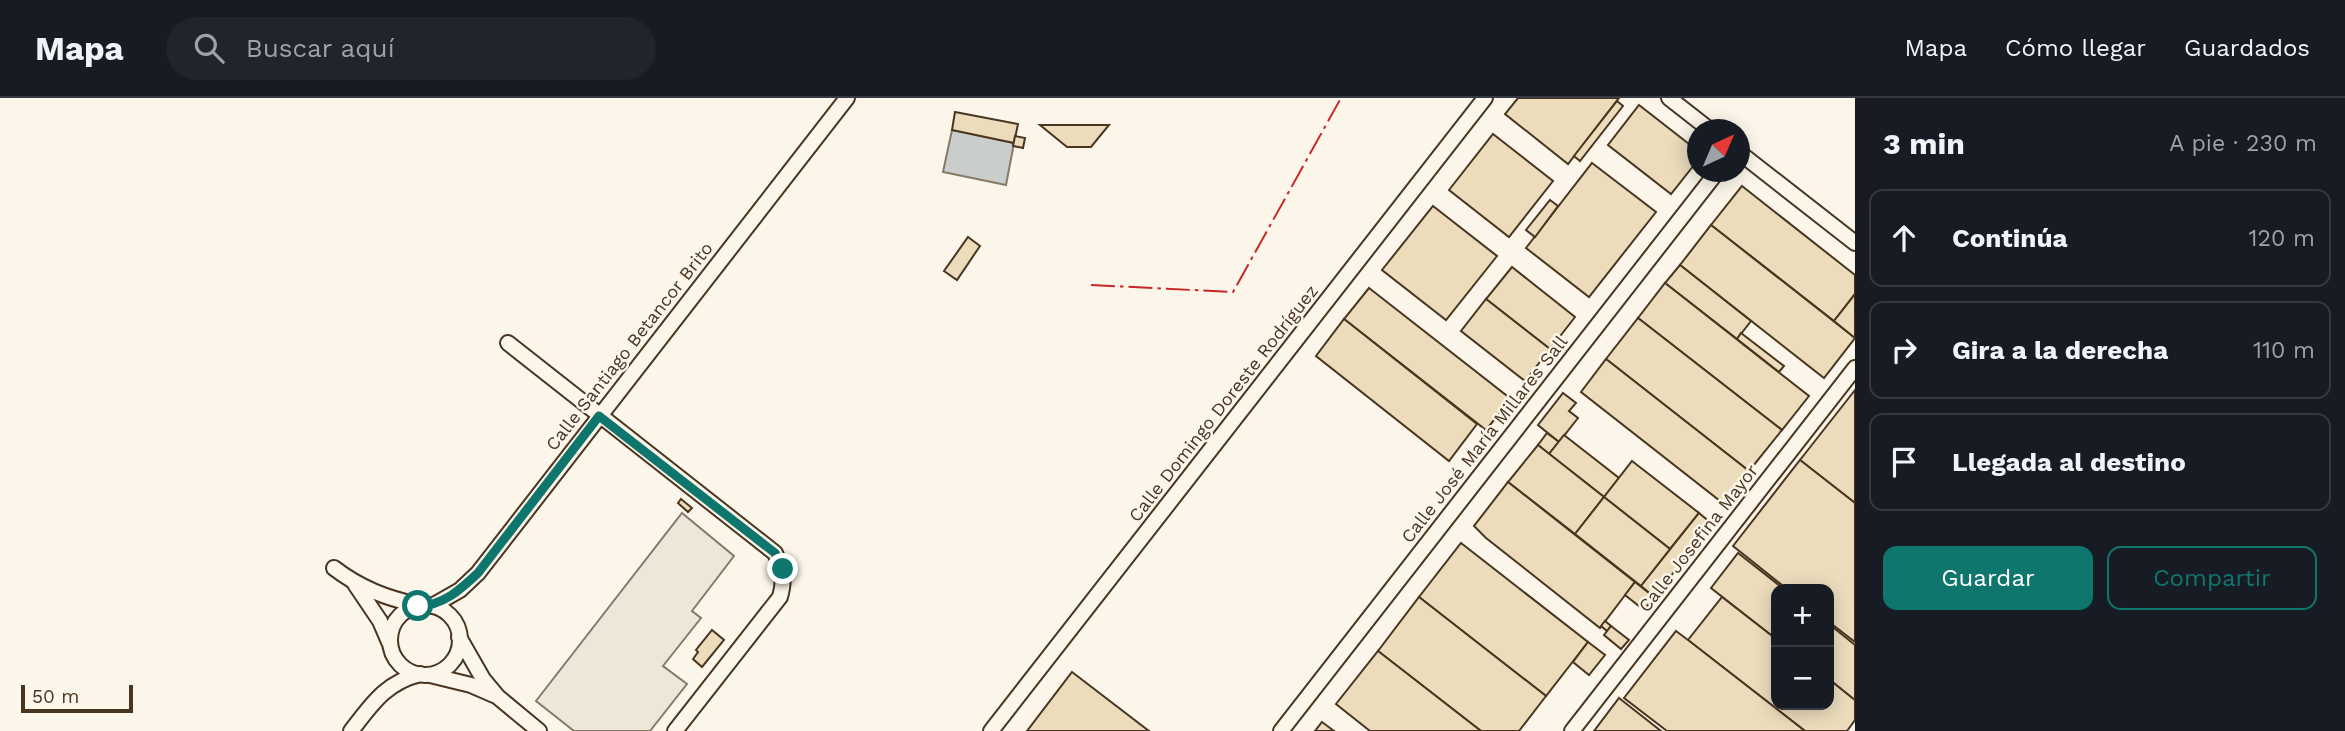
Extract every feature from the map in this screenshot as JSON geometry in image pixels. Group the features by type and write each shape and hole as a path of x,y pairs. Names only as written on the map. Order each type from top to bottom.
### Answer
{"street":[{"name":"Calle Santiago Betancor Brito","path":"425,606 460,590 478,573 847,98"},
{"name":"Calle Domingo Doreste Rodríguez","path":"991,731 1485,98"},
{"path":"1669,98 1696,119"},
{"path":"1750,161 1855,243"},
{"name":"Calle José María Millares Sall","path":"1282,731 1709,182"},
{"path":"508,343 775,553 783,569 785,580 780,597 675,731"},
{"name":"Calle Josefina Mayor","path":"1572,731 1855,368"},
{"path":"334,568 354,583 378,594 448,614 472,662 498,697 539,731"},
{"path":"354,583 380,621 400,665 423,675 471,685 498,697"},
{"path":"390,645 390,635 399,615 425,606"},
{"path":"351,731 392,685 402,679 438,672 447,667 454,659 459,637"}],"shaded area":[{"path":"952,130 1014,143 1006,185 943,172"},
{"path":"682,513 734,556 692,611 701,618 663,666 687,684 650,731 574,731 536,701"}],"building":[{"path":"1518,98 1619,98 1568,164 1505,114"},
{"path":"1617,101 1623,106 1580,161 1574,156"},
{"path":"1639,105 1687,142 1687,174 1671,194 1608,145"},
{"path":"955,112 1018,124 1014,143 952,130"},
{"path":"1040,125 1109,125 1091,147 1067,147"},
{"path":"1493,134 1553,181 1509,237 1449,190"},
{"path":"1015,136 1025,138 1023,148 1013,146"},
{"path":"1592,163 1656,212 1589,297 1526,248"},
{"path":"1742,186 1855,275 1855,294 1834,321 1711,225"},
{"path":"1550,200 1558,206 1535,237 1526,230"},
{"path":"1433,206 1497,256 1446,320 1382,270"},
{"path":"1711,225 1855,338 1824,378 1680,265"},
{"path":"968,237 980,246 957,280 944,271"},
{"path":"1680,265 1751,321 1737,339 1665,283"},
{"path":"1512,267 1575,317 1550,349 1486,299"},
{"path":"1665,283 1809,396 1782,430 1638,318"},
{"path":"1369,288 1511,399 1486,430 1344,319"},
{"path":"1855,294 1855,338 1834,321"},
{"path":"1486,299 1550,349 1525,381 1461,331"},
{"path":"1638,318 1782,430 1749,471 1606,359"},
{"path":"1344,319 1477,424 1449,461 1316,356"},
{"path":"1741,333 1784,366 1779,372 1737,339"},
{"path":"1606,359 1749,471 1724,504 1581,392"},
{"path":"1855,390 1855,503 1800,460"},
{"path":"1563,393 1576,403 1569,411 1578,418 1559,442 1538,425"},
{"path":"1547,433 1559,442 1549,454 1538,445"},
{"path":"1564,435 1619,478 1604,497 1549,454"},
{"path":"1538,445 1604,497 1575,534 1508,482"},
{"path":"1800,460 1855,503 1855,642 1834,626 1834,584 1781,584 1733,546"},
{"path":"1632,461 1699,513 1670,549 1604,497"},
{"path":"1508,482 1635,582 1600,628 1474,526"},
{"path":"1604,497 1670,549 1641,586 1575,534"},
{"path":"681,499 692,508 688,512 678,503"},
{"path":"1699,513 1712,524 1654,597 1641,586"},
{"path":"1461,543 1588,642 1546,696 1419,597"},
{"path":"1738,553 1778,584 1771,584 1771,635 1711,588"},
{"path":"1635,582 1654,597 1644,610 1625,595"},
{"path":"1419,597 1546,696 1519,731 1481,731 1378,651"},
{"path":"1722,597 1771,635 1771,705 1688,640"},
{"path":"1605,621 1611,626 1607,631 1601,626"},
{"path":"1611,626 1629,640 1621,649 1604,635"},
{"path":"1834,628 1855,645 1855,700 1834,683"},
{"path":"712,630 724,640 702,667 693,659 698,652 696,650"},
{"path":"1676,631 1771,705 1771,710 1778,710 1805,731 1667,731 1624,698"},
{"path":"1588,642 1605,655 1589,675 1573,662"},
{"path":"1378,651 1481,731 1370,731 1336,704"},
{"path":"1072,672 1149,731 1027,731"},
{"path":"1834,683 1855,700 1855,720 1847,731 1805,731 1778,710 1834,710"},
{"path":"1619,698 1661,731 1594,731"},
{"path":"1322,722 1334,731 1315,731"}],"power":[{"path":"1091,285 1233,292 1341,98"}],"route":[{"path":"418,606 432,606 445,599 460,590 478,573 599,416 775,553 783,569"}]}
